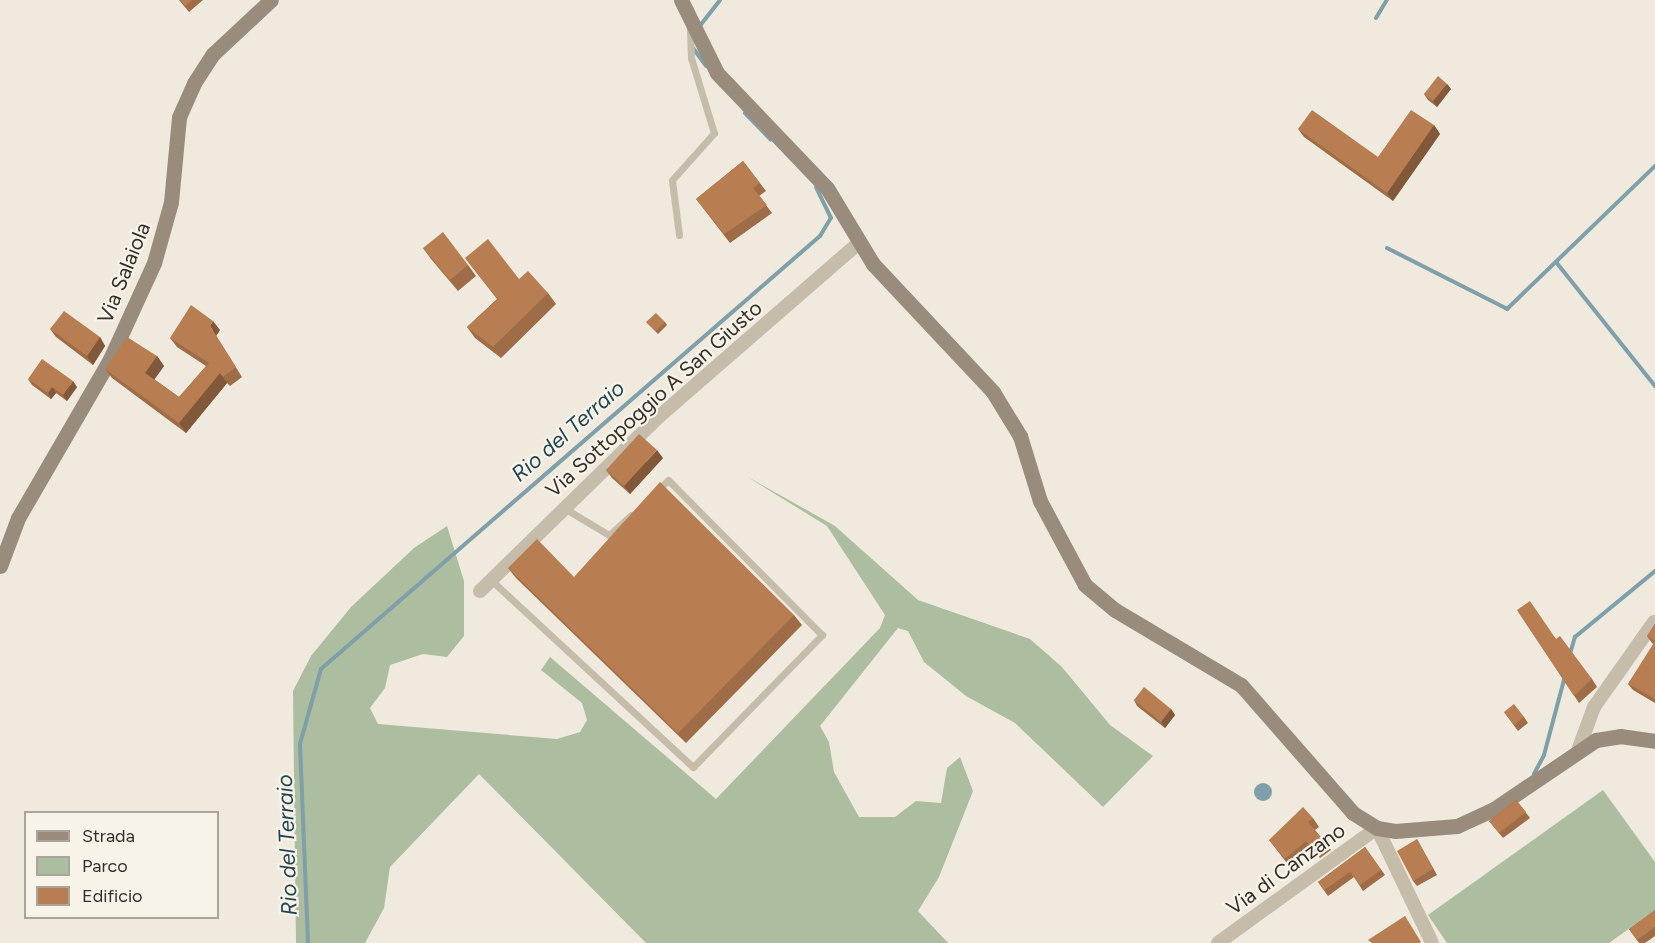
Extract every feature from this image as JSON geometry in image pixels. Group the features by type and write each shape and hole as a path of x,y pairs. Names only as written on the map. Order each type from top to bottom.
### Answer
{"street":[{"name":"Via Salaiola","path":"0,566 18,518 110,358 154,263 171,202 179,117 194,83 213,54 271,0"},
{"path":"681,0 717,73 827,188 873,264 993,392 1020,436 1040,501 1085,585 1115,610 1241,685 1341,802 1377,828 1432,943"},
{"name":"Via Sottopoggio A San Giusto","path":"480,591 655,420 861,242"},
{"path":"1579,748 1594,707 1654,622"},
{"path":"1377,828 1413,831 1457,826 1494,809 1579,748 1609,736 1655,741"},
{"name":"Via di Canzano","path":"1218,943 1377,828"}],"lane":[{"path":"679,235 672,180 714,133 691,58 690,19"},
{"path":"491,580 693,767 822,635 668,480 652,496"},
{"path":"564,508 609,535 643,504"}],"green space":[{"path":"746,476 835,526 918,600 1030,639 1062,667 1110,725 1153,756 1103,807 1015,723 966,696 924,662 908,631 898,628 820,726 829,742 834,772 859,817 895,817 916,801 941,803 947,768 960,757 973,791 939,877 918,911 948,943 646,943 479,774 390,867 384,908 365,943 296,943 293,691 311,656 351,607 414,548 447,526 464,581 464,636 447,657 423,654 390,665 385,688 370,708 378,724 557,739 580,732 587,720 582,703 541,670 550,657 716,799 880,628 885,615 827,526"},
{"path":"1603,790 1655,862 1655,910 1609,943 1447,943 1428,915"}],"water":[{"path":"1263,783 1271,788 1272,792 1267,800 1263,801 1255,796 1254,792 1259,784"}],"building":[{"path":"180,0 192,0 185,6"},
{"path":"1438,76 1447,84 1433,101 1424,94"},
{"path":"1312,110 1378,157 1411,110 1434,125 1387,193 1298,129"},
{"path":"743,161 760,183 753,188 767,205 724,234 696,199"},
{"path":"443,232 468,265 450,280 423,248"},
{"path":"488,239 519,279 528,271 548,293 493,347 467,327 498,299 465,258"},
{"path":"191,305 213,321 210,326 236,367 223,377 220,373 179,423 105,369 127,337 157,356 145,373 179,397 209,363 170,338"},
{"path":"64,311 100,337 87,356 50,329"},
{"path":"656,313 665,322 656,331 646,322"},
{"path":"42,359 73,381 63,395 52,387 48,393 28,379"},
{"path":"639,434 657,450 624,486 606,470"},
{"path":"660,482 794,615 678,733 508,568 537,539 574,577"},
{"path":"1530,601 1556,639 1560,636 1592,679 1574,696 1517,610"},
{"path":"1655,624 1655,641 1647,636"},
{"path":"1655,641 1655,699 1628,684"},
{"path":"1144,687 1171,709 1161,722 1134,700"},
{"path":"1514,704 1524,717 1514,725 1504,712"},
{"path":"1516,800 1526,812 1499,833 1489,821"},
{"path":"1303,807 1313,818 1308,822 1325,842 1314,850 1306,841 1285,859 1269,840"},
{"path":"1417,839 1433,869 1413,881 1397,851"},
{"path":"1365,847 1381,870 1360,885 1350,872 1324,890 1318,882"},
{"path":"1655,910 1655,927 1637,940 1629,929"},
{"path":"1405,916 1421,942 1372,943 1368,940"}],"waterway":[{"name":"Rio del Terraio","path":"699,27 720,0"},
{"path":"1376,18 1387,0"},
{"name":"Rio del Terraio","path":"693,48 706,66"},
{"name":"Rio del Terraio","path":"745,113 771,140"},
{"path":"1387,248 1507,309 1655,166"},
{"name":"Rio del Terraio","path":"308,943 300,744 321,669 820,236 831,218 816,187"},
{"path":"1556,262 1655,386"},
{"path":"1570,654 1575,637 1655,571"},
{"path":"1534,774 1544,755 1565,676"}]}
